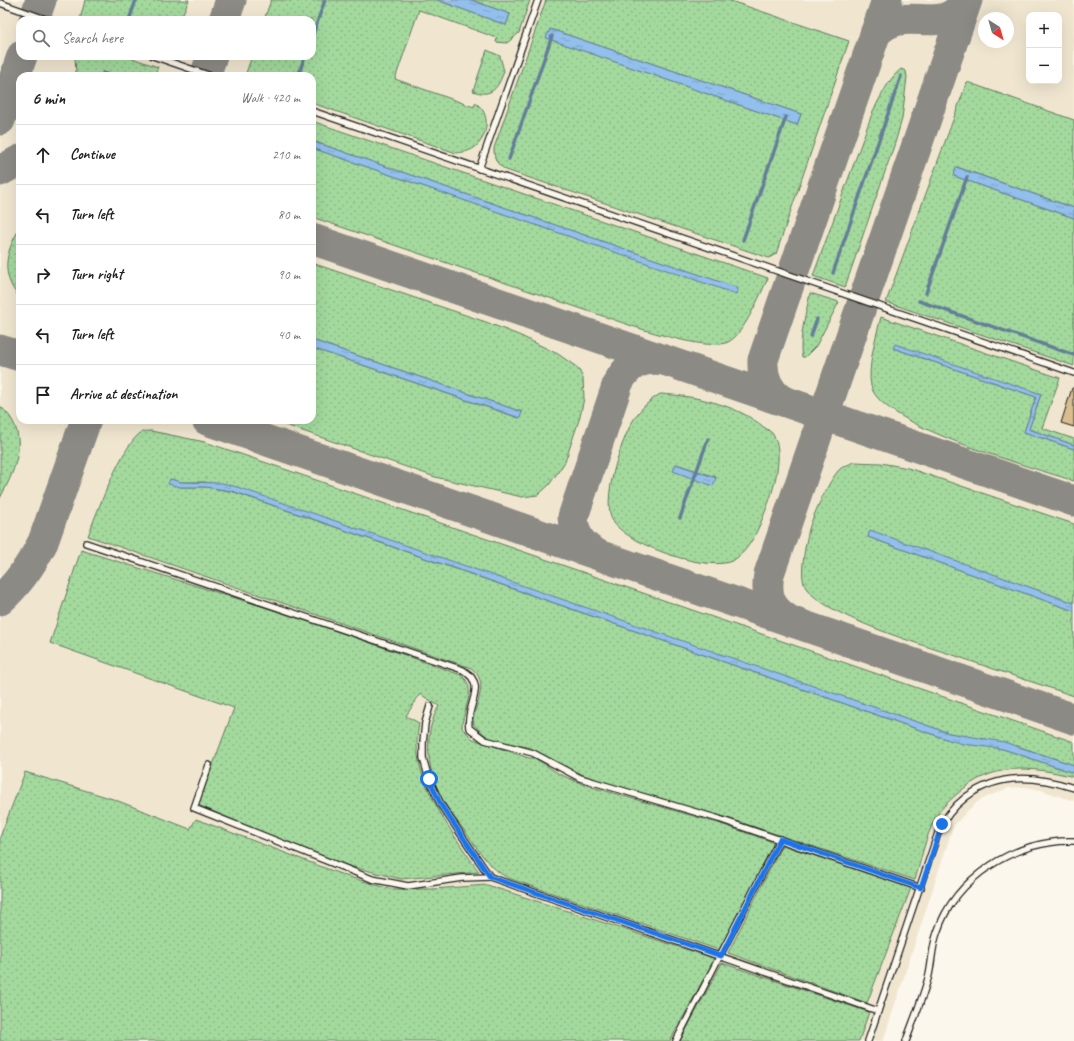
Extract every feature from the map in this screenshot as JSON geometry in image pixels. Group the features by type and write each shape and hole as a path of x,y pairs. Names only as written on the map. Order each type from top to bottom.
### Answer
{"lane":[{"path":"479,169 538,0"},
{"path":"0,3 37,16"},
{"path":"165,60 199,72"},
{"path":"316,112 1074,373"},
{"path":"86,543 463,670 472,676 476,686 468,721 470,728 479,737 501,746 533,753 580,778 780,839 921,888"},
{"path":"430,706 424,723 423,743 424,758 429,779 441,805 490,877"},
{"path":"209,765 194,808 372,878 408,886 462,878 490,877 878,1011"},
{"path":"868,1041 942,824 953,809 970,794 991,782 1014,778 1045,780 1074,788"},
{"path":"676,1041 780,839"},
{"path":"906,1041 925,990 937,933 942,921 959,895 980,873 1012,854 1037,845 1056,842 1074,842"}],"shaded area":[{"path":"0,0 1074,0 1074,801 1041,790 1025,787 1008,788 980,800 967,811 953,827 883,1041 0,1041"}],"green space":[{"path":"85,0 189,0 182,16 81,16"},
{"path":"271,0 437,0 506,25 510,14 471,0 530,0 519,33 507,43 496,42 497,38 419,10 395,79 474,107 475,103 480,107 484,112 486,125 485,132 479,144 465,152 456,153 316,104 316,72 246,72 251,60 316,60 316,16 265,16"},
{"path":"546,0 728,0 849,41 776,254 769,258 506,170 496,161 494,148","holes":["550,29 801,114 797,125 547,38"]},
{"path":"487,50 500,56 504,71 497,87 490,92 480,93 473,91"},
{"path":"75,60 138,60 158,67 156,72 76,72"},
{"path":"901,69 906,71 907,77 902,119 845,287 813,276 873,111 892,78"},
{"path":"967,82 1074,120 1074,208 957,167 954,176 1074,218 1074,366 886,302"},
{"path":"316,122 768,278 751,313 740,332 734,338 728,342 720,344 696,343 668,337 635,327 316,218 316,149 735,293 737,288 316,142"},
{"path":"16,235 16,292 9,281 7,272 8,255"},
{"path":"316,264 486,322 521,336 558,354 578,368 583,378 584,398 580,417 565,462 549,485 538,495 522,497 435,477 283,424 316,424 316,349 519,418 522,412 316,341"},
{"path":"810,293 839,302 816,346 805,357 802,357 802,334"},
{"path":"881,317 1060,378 1042,428 1074,439 1074,445 1029,429 1041,394 893,348 1036,397 1024,432 1074,449 1074,481 961,444 901,416 881,401 871,386 870,370"},
{"path":"660,394 699,399 725,406 760,424 772,433 776,441 778,450 777,472 768,504 753,539 744,551 734,560 722,563 707,563 671,555 636,540 614,523 610,514 609,501 618,455 634,419 642,408","holes":["676,464 716,477 713,485 674,471"]},
{"path":"0,406 10,416 15,427 18,439 18,450 12,475 0,498"},
{"path":"151,431 205,442 1074,742 1074,765 1017,746 949,733 206,482 181,482 170,479 180,487 206,487 234,492 946,739 1003,749 1074,773 1074,777 1058,773 1027,769 1012,769 984,776 971,784 950,800 937,815 926,841 915,880 721,816 600,781 565,768 531,748 494,740 486,736 474,725 473,720 481,686 477,674 471,668 88,536 111,480 127,449 135,438 142,432"},
{"path":"853,462 881,463 908,468 1074,524 1074,603 870,531 868,537 1074,611 1074,696 921,645 875,628 833,609 817,599 806,588 803,576 803,559 811,523 822,497 836,474 841,468"},
{"path":"81,550 306,620 461,675 469,686 468,700 462,728 473,739 529,758 535,758 559,774 585,785 718,823 773,842 773,846 719,950 508,878 495,869 480,853 452,814 438,791 430,767 429,741 430,729 439,706 420,694 406,716 419,723 417,744 423,777 449,828 479,872 401,879 333,862 198,805 234,708 50,643"},
{"path":"25,772 113,799 190,829 196,819 346,876 390,889 432,889 487,885 713,958 713,962 670,1041 0,1041 0,837"},
{"path":"782,845 911,888 867,1003 728,953"},
{"path":"722,963 869,1012 859,1041 680,1041"}],"water":[{"path":"437,0 471,0 510,14 506,25"},
{"path":"550,29 801,114 797,125 546,38"},
{"path":"316,142 738,288 736,294 316,149"},
{"path":"956,167 1074,208 1074,218 954,176"},
{"path":"316,341 522,412 520,418 316,349"},
{"path":"895,344 1041,394 1029,429 1074,445 1074,449 1024,432 1036,397 893,348"},
{"path":"676,464 716,478 713,486 673,471"},
{"path":"170,479 181,482 222,483 237,487 949,733 1004,742 1074,765 1074,773 1003,749 963,744 946,739 232,491 206,487 180,487 168,484"},
{"path":"870,530 1074,603 1074,611 868,537"}],"building":[{"path":"1072,388 1074,388 1074,427 1061,423"}],"waterway":[{"path":"130,16 136,0"},
{"path":"316,26 325,0"},
{"path":"509,159 552,36"},
{"path":"299,72 304,60"},
{"path":"833,273 901,76"},
{"path":"743,240 786,117"},
{"path":"926,293 967,177"},
{"path":"919,301 1074,355"},
{"path":"811,336 817,319"},
{"path":"680,518 708,439"}],"taxiway":[{"path":"35,16 41,0"},
{"path":"225,16 231,0"},
{"path":"781,400 769,388 765,378 763,360 887,0"},
{"path":"875,34 887,24 898,20 935,20 946,18 956,12 966,0"},
{"path":"792,622 779,613 771,602 768,590 769,574 967,0"},
{"path":"16,72 21,60"},
{"path":"206,72 211,60"},
{"path":"0,120 16,73"},
{"path":"0,171 16,162"},
{"path":"316,240 1074,501"},
{"path":"0,350 16,355"},
{"path":"597,554 591,551 579,539 575,529 573,517 618,383 626,371 636,363 656,359 664,360"},
{"path":"0,600 24,573 43,542 85,424"},
{"path":"219,424 1074,719"}],"route":[{"path":"429,779 441,805 490,877 721,956 780,839 921,888 942,824"}]}
